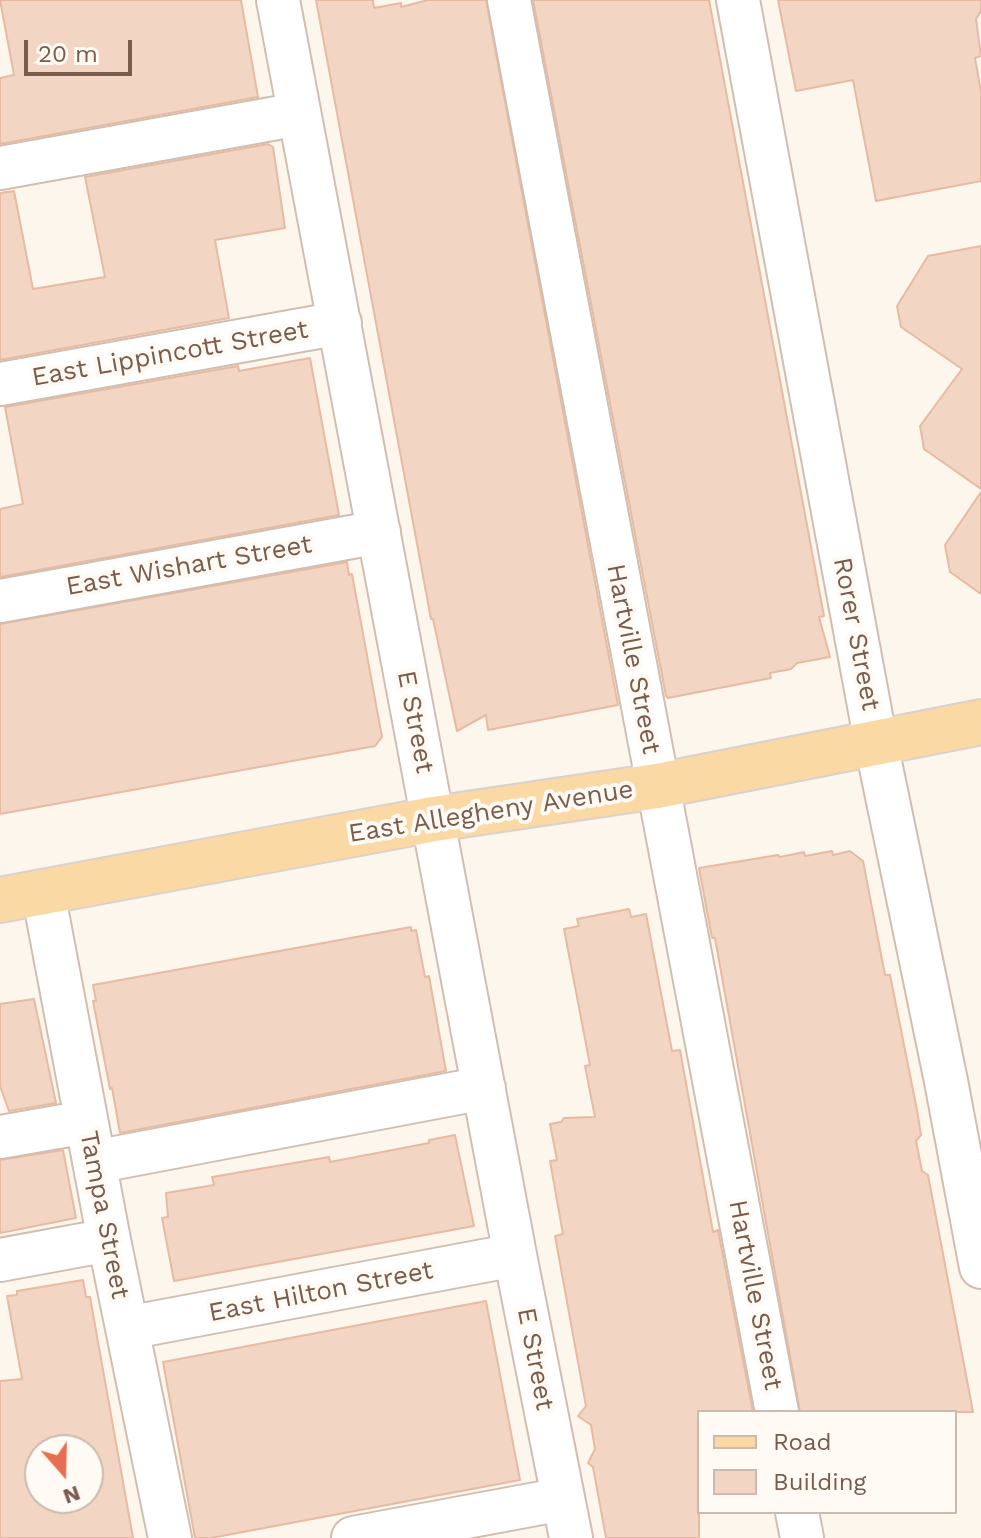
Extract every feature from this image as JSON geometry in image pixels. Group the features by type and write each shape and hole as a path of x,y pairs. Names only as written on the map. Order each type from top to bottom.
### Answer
{"main road":[{"name":"East Allegheny Avenue","path":"0,900 434,819 657,786 981,722"}],"street":[{"name":"E Street","path":"278,0 567,1518"},
{"name":"Hartville Street","path":"509,0 777,1410"},
{"name":"Rorer Street","path":"738,0 876,743 964,1077 981,1267"},
{"path":"0,168 299,114"},
{"name":"East Lippincott Street","path":"0,384 340,323"},
{"name":"East Wishart Street","path":"0,601 379,532"},
{"name":"Tampa Street","path":"43,892 170,1538"},
{"path":"0,1137 90,1142 484,1088"},
{"path":"0,1260 109,1240"},
{"name":"East Hilton Street","path":"127,1328 515,1255"},
{"path":"797,1514 802,1538"},
{"path":"353,1538 567,1518"}],"building":[{"path":"0,0 241,0 258,97 0,144 0,78 14,75"},
{"path":"316,0 373,0 374,8 401,3 401,7 428,0 486,0 618,705 488,730 486,715 457,731 431,619"},
{"path":"533,0 709,0 824,616 819,617 830,657 797,663 791,669 770,673 771,678 666,696"},
{"path":"778,0 981,0 981,11 976,19 981,56 975,58 981,92 981,181 876,201 853,80 796,91"},
{"path":"268,144 273,147 285,228 215,240 229,318 0,360 0,193 14,191 33,289 105,277 85,177"},
{"path":"981,246 981,489 924,449 920,426 962,369 901,327 897,306 928,256"},
{"path":"310,358 339,515 0,577 0,509 23,504 5,407 238,366 239,371"},
{"path":"981,492 981,594 950,572 945,545"},
{"path":"347,562 349,575 352,574 382,737 375,746 0,814 0,624"},
{"path":"850,851 863,861 885,975 890,975 917,1110 921,1135 916,1141 922,1171 928,1175 973,1412 800,1410 715,938 712,938 699,868 804,852 805,856"},
{"path":"629,909 631,917 646,914 672,1051 680,1050 713,1232 718,1230 753,1410 697,1410 699,1538 606,1538 593,1467 588,1463 595,1449 591,1425 578,1416 586,1406 555,1236 563,1234 550,1161 557,1160 550,1124 561,1122 564,1118 595,1117 585,1066 590,1065 564,929 579,926 577,919"},
{"path":"411,927 411,931 416,930 425,977 429,976 446,1071 120,1133 93,1001 96,1001 93,985"},
{"path":"34,999 56,1103 9,1111 0,1086 0,1004"},
{"path":"455,1135 474,1226 174,1281 162,1218 168,1217 166,1193 214,1185 212,1177 329,1157 330,1162"},
{"path":"63,1150 76,1218 0,1233 0,1160"},
{"path":"83,1280 86,1297 90,1297 133,1538 0,1538 0,1381 22,1379 7,1296 17,1295 17,1291"},
{"path":"486,1301 520,1480 211,1538 195,1538 163,1362"}]}
